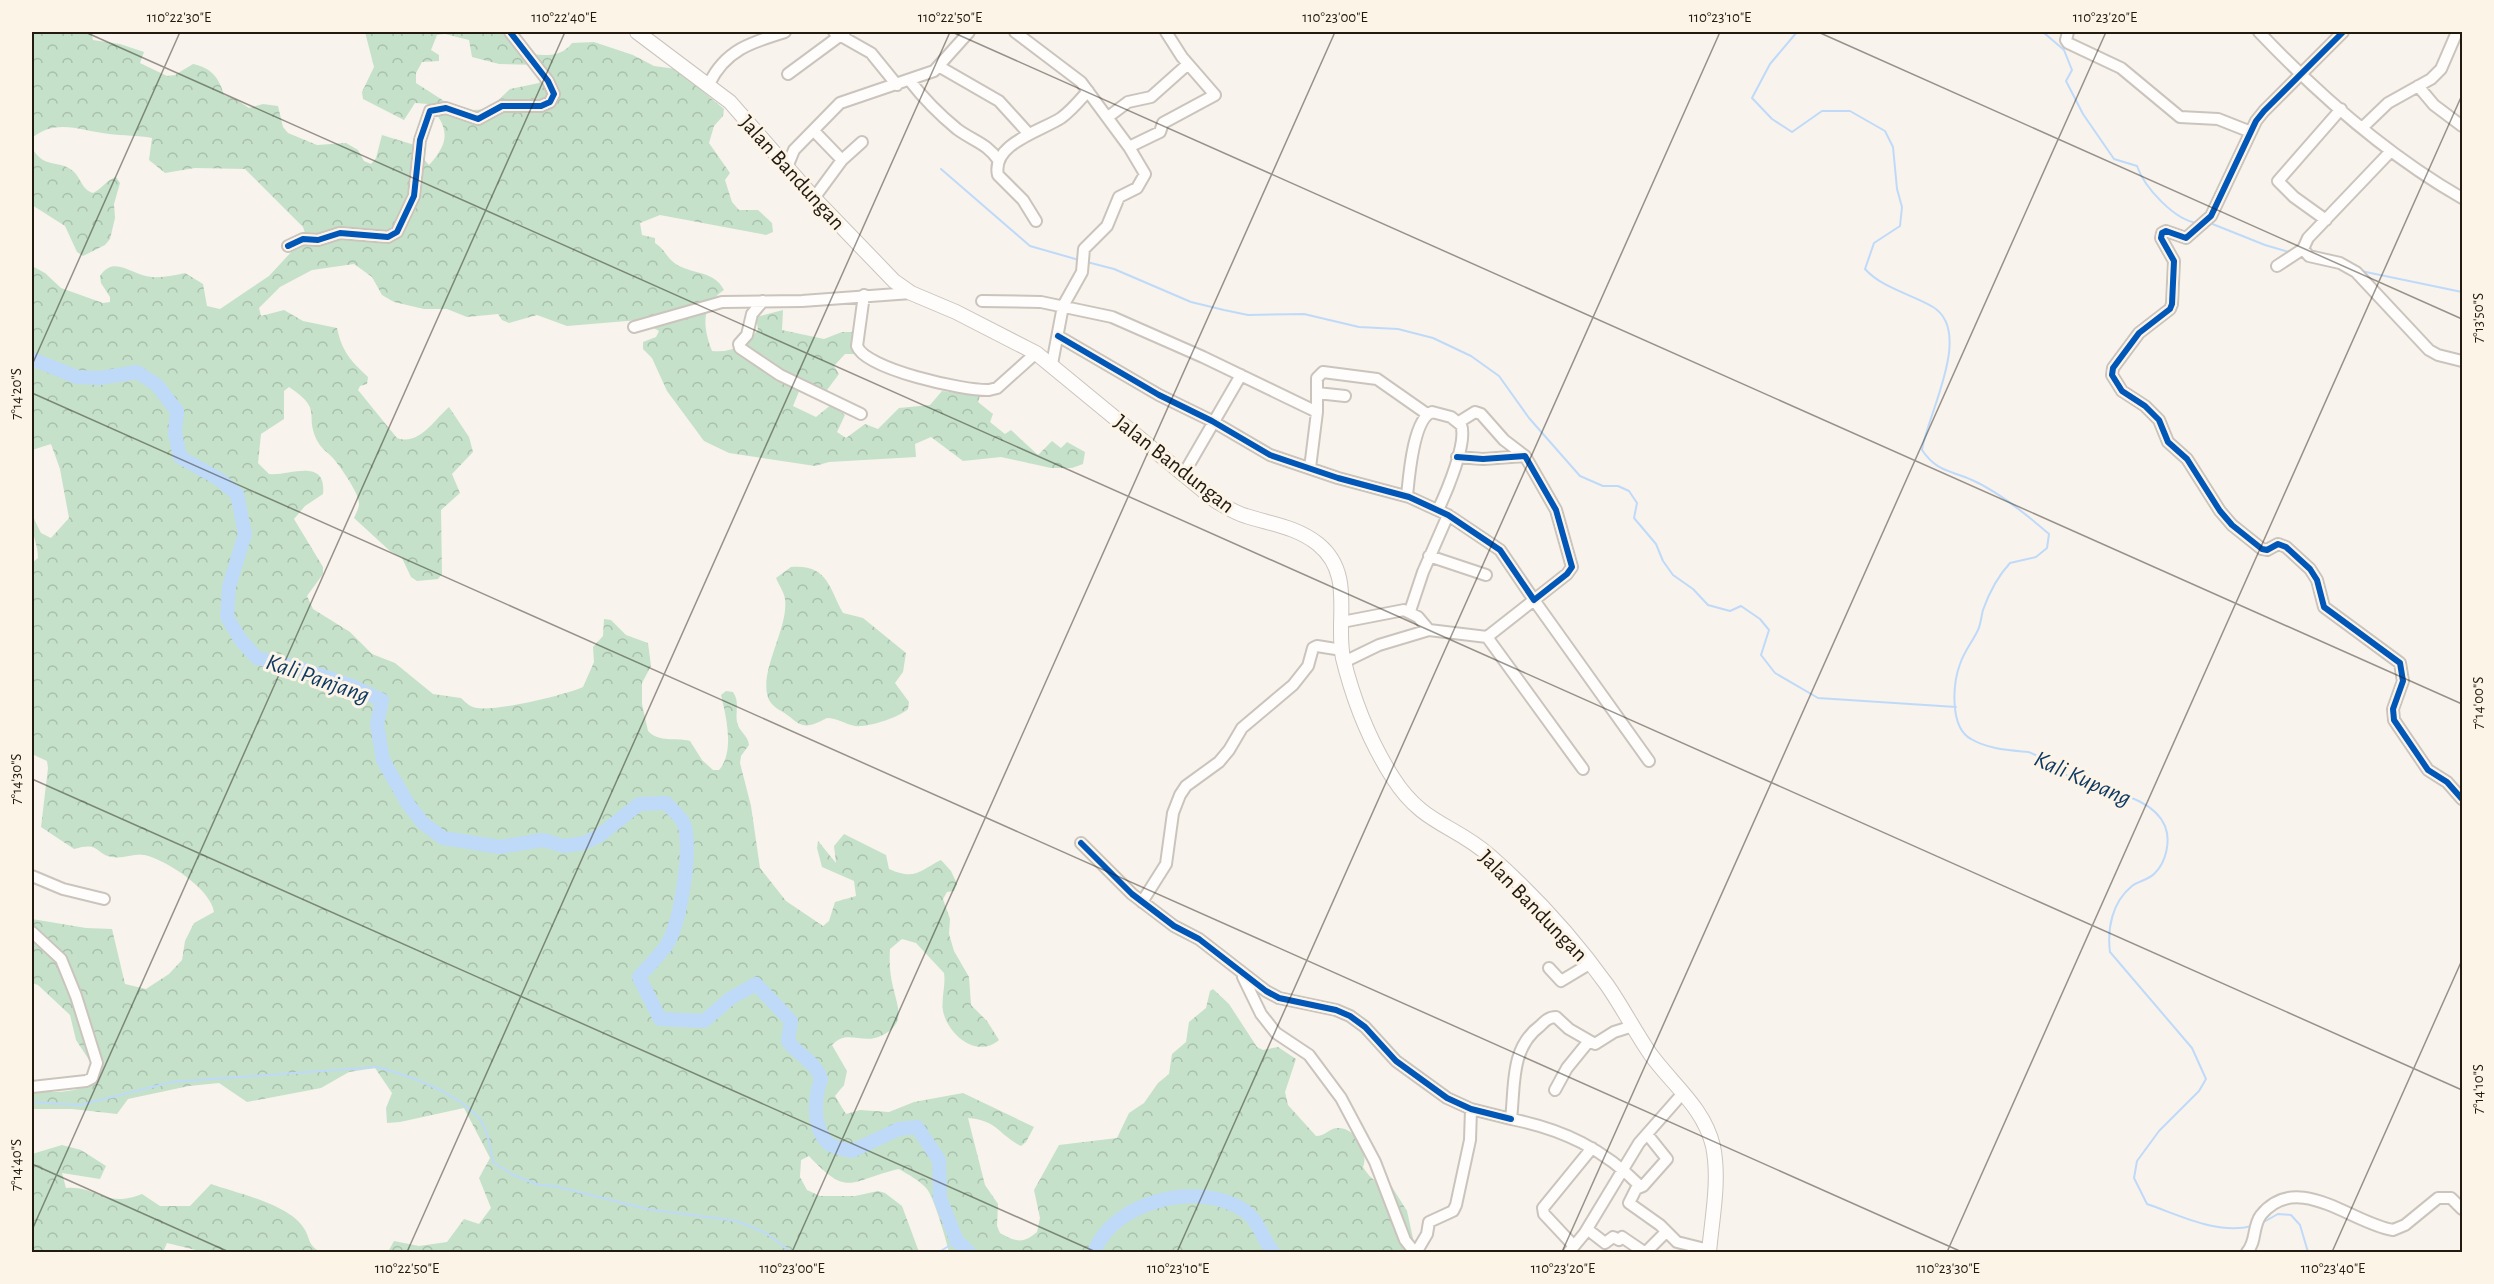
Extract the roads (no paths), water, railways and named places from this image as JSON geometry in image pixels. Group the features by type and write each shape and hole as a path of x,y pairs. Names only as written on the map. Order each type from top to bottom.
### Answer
{"main road":[{"name":"Jalan Bandungan","path":"637,32 730,102 814,198 894,281 911,293 956,312 1036,353 1183,475 1233,511 1294,530 1321,546 1337,572 1343,600 1343,656 1366,726 1392,778 1410,802 1427,818 1489,855 1591,963 1656,1060 1702,1119 1713,1147 1715,1175 1709,1251"}],"street":[{"path":"288,246 303,239 323,239 340,233 393,237 414,196 420,140 430,111 446,108 478,119 502,106 541,106 550,102 554,94 548,81 510,32"},
{"path":"709,84 718,66 731,56 754,42 785,32"},
{"path":"787,167 795,150 846,99 910,81 940,67 969,32"},
{"path":"1015,32 1088,90 1145,171 1143,180 1137,188 1124,193 1115,202 1109,221 1084,249 1082,272 1063,306 1052,364"},
{"path":"1129,147 1160,132 1163,123 1215,95 1188,64 1166,32"},
{"path":"2068,32 2066,40 2068,43 2121,68 2180,117 2218,119 2251,132"},
{"path":"2259,32 2341,109 2391,151 2463,198"},
{"path":"2343,32 2264,111 2251,132 2211,216 2186,238 2166,231 2162,233 2161,237 2174,261 2172,304 2170,309 2139,333 2114,368 2112,375 2122,391 2145,406 2159,420 2168,442 2187,459 2210,499 2232,525 2262,549 2266,550 2278,544 2286,547 2307,566 2317,580 2324,607 2400,663 2403,681 2393,710 2394,720 2428,770 2447,782 2463,799"},
{"path":"2363,127 2388,103 2432,79 2441,69 2457,32"},
{"path":"788,74 840,33 871,52 897,85"},
{"path":"1108,117 1130,102 1151,97 1188,64"},
{"path":"940,67 996,99 1029,134"},
{"path":"910,81 960,131 992,149 999,161"},
{"path":"2418,86 2434,105 2463,126"},
{"path":"1036,221 1023,200 998,175 999,161 1006,151 1029,134 1064,116 1088,90"},
{"path":"2326,220 2294,197 2278,181 2341,109"},
{"path":"814,131 842,160"},
{"path":"814,198 842,160 862,142"},
{"path":"2277,266 2299,253 2308,238 2391,151"},
{"path":"2299,253 2345,266 2356,272 2429,350 2463,361"},
{"path":"634,327 716,303 911,293"},
{"path":"864,295 857,346 867,359 885,366 937,383 989,390 1003,383 1036,353"},
{"path":"763,302 752,314 747,335 739,344 740,348 787,379 861,414"},
{"path":"981,302 1035,302 1112,318 1241,375 1317,412"},
{"path":"1059,336 1159,395 1212,421 1270,455 1407,496 1443,513 1500,550 1649,761"},
{"path":"1310,468 1317,412 1317,375 1323,372 1371,377 1386,384 1427,414 1440,413 1459,422 1463,429 1443,513 1410,611"},
{"path":"1183,475 1212,421 1241,375"},
{"path":"1317,393 1345,396"},
{"path":"1142,903 1166,864 1176,804 1186,786 1219,762 1242,728 1293,685 1308,666 1313,648 1317,646 1343,656 1429,630 1487,637 1568,574 1572,567 1556,510 1525,456 1504,440 1481,414 1475,412 1459,422"},
{"path":"1407,496 1419,425 1427,414"},
{"path":"1457,457 1483,459 1525,456"},
{"path":"1429,556 1486,575"},
{"path":"1342,622 1410,611"},
{"path":"1410,611 1429,630"},
{"path":"1487,637 1583,769"},
{"path":"1081,843 1142,903 1174,926 1199,939 1242,974 1279,998 1336,1010 1350,1016 1365,1027 1404,1068 1448,1098 1471,1109 1556,1130 1592,1148 1623,1168 1640,1186"},
{"path":"32,876 63,889 104,899"},
{"path":"32,932 61,959 76,996 97,1064 92,1078 86,1081 32,1087"},
{"path":"1549,968 1561,981 1591,963"},
{"path":"1242,974 1261,1014 1276,1033 1309,1055 1341,1098 1366,1143 1405,1240 1416,1252 1427,1234 1429,1222 1453,1211 1456,1205 1470,1140 1471,1109"},
{"path":"1511,1119 1516,1068 1524,1043 1533,1031 1554,1016 1589,1041 1598,1043 1614,1032 1633,1026"},
{"path":"1555,1090 1567,1068 1589,1041"},
{"path":"1592,1148 1543,1208 1544,1214 1572,1250 1616,1188 1623,1168 1647,1134 1683,1093"},
{"path":"1647,1134 1667,1160 1640,1186 1629,1203 1686,1246 1709,1251"},
{"path":"2247,1252 2254,1244 2256,1225 2273,1204 2301,1197 2314,1199 2394,1230 2405,1225 2438,1198 2451,1198 2463,1209"},
{"path":"1587,1229 1605,1243 1613,1238 1619,1240 1622,1238 1645,1252 1666,1232"}],"waterway":[{"name":"Kali Kupang","path":"1797,32 1770,64 1752,98 1772,119 1792,132 1822,111 1850,111 1885,131 1893,147 1897,189 1902,207 1900,226 1874,243 1865,269 1888,286 1933,307 1945,319 1949,335 1949,354 1945,375 1922,450 1933,463 1944,470 1972,480 2002,497 2049,534 2047,548 2036,557 2010,563 1988,597 1980,624 1958,672 1955,704 1959,725 1971,739 1984,745 2032,753 2070,777 2136,800 2158,815 2165,826 2168,838 2165,857 2159,868 2150,877 2125,892 2115,908 2110,925 2110,952 2192,1048 2206,1079 2199,1091 2159,1131 2137,1161 2134,1178 2147,1204 2212,1226 2225,1228 2252,1226"},
{"path":"2043,32 2064,50 2072,70 2066,81 2083,114 2114,159 2137,166 2153,193 2170,210 2189,221 2198,223"},
{"path":"941,169 1030,246 1079,260"},
{"path":"2210,223 2292,253"},
{"path":"1087,262 1114,269 1191,302 1248,315 1304,314 1359,327 1398,329 1433,338 1471,356 1499,376 1529,418 1580,476 1603,486 1618,486 1629,491 1637,503 1634,518 1656,544 1663,561 1673,575 1693,589 1708,605 1730,611 1741,606 1760,619 1769,630 1761,655 1775,673 1818,698 1956,707"},
{"path":"2361,271 2462,292"},
{"name":"Kali Panjang","path":"32,359 77,377 100,378 137,372 157,385 177,411 175,433 180,457 219,479 237,494 245,534 229,587 227,617 240,639 257,658 299,668 352,686 382,700 377,724 383,760 408,804 423,823 443,838 500,847 543,840 564,846 584,843 599,836 639,804 666,803 684,824 687,851 684,886 671,935 663,950 639,977 660,1019 704,1021 731,998 756,984 791,1021 788,1041 811,1063 821,1079 816,1113 823,1137 831,1145 852,1151 899,1129 917,1127 939,1160 940,1198 957,1241 969,1252"},
{"path":"32,1102 80,1105 172,1082 377,1067 431,1086 457,1099 478,1117 484,1127 493,1162 513,1175 539,1185 554,1186 647,1209 737,1221 766,1233 791,1252"},
{"name":"Kali Panjang","path":"1094,1252 1104,1234 1120,1219 1160,1200 1183,1197 1205,1197 1226,1202 1245,1211 1258,1225 1273,1252"},
{"name":"Kali Kupang","path":"2260,1224 2278,1214 2291,1215 2300,1225 2308,1252"},
{"path":"939,1252 957,1241"}]}
